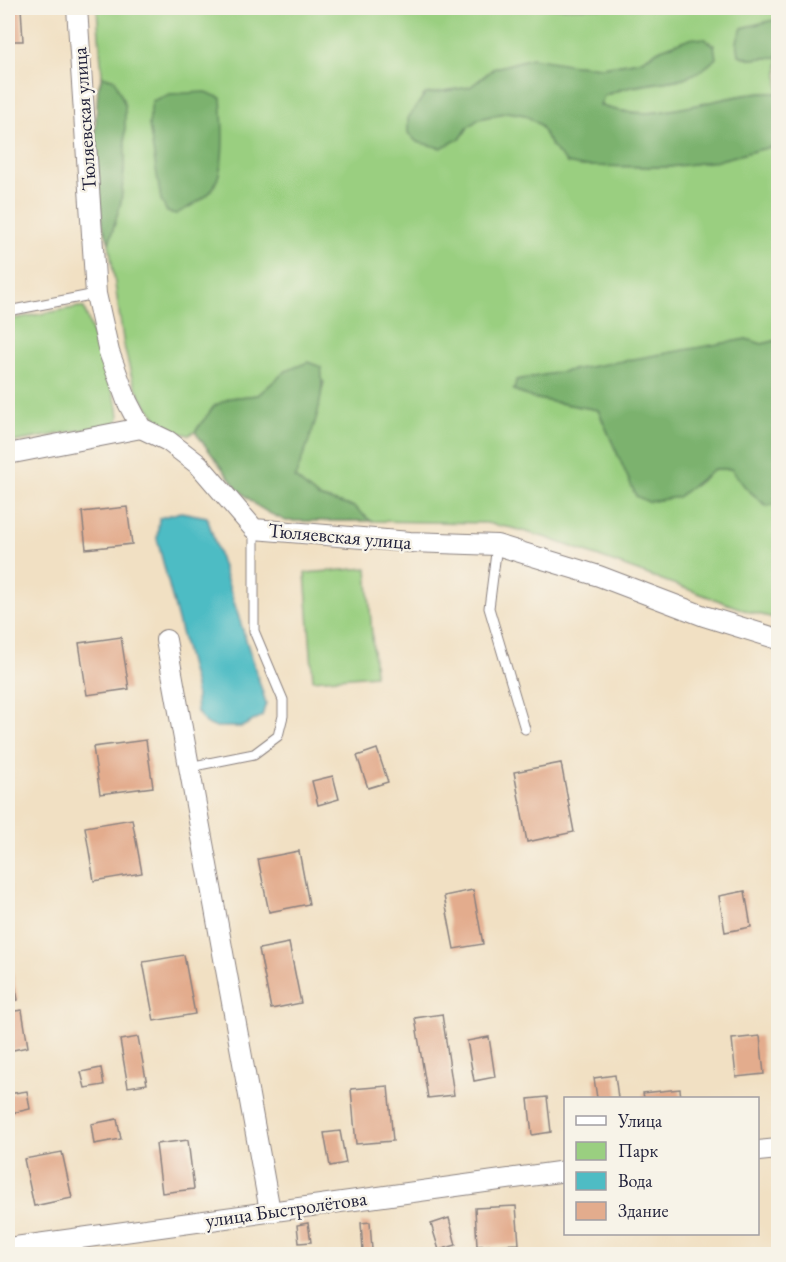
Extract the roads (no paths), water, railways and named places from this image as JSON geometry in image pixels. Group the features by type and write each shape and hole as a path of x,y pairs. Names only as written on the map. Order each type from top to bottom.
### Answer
{"street":[{"name":"Тюляевская улица","path":"77,8 96,294 109,352 127,401 141,428 168,441 199,465 254,529 410,542 497,545 599,576 704,616 778,639"},
{"path":"8,454 141,428"},
{"path":"166,640 270,1211"},
{"path":"759,1151 778,1149"},
{"name":"улица Быстролётова","path":"8,1248 564,1171"}],"lane":[{"path":"8,311 96,294"},
{"path":"189,767 254,754 278,736 283,716 283,700 254,631 254,529"},
{"path":"497,545 489,608 525,729"}],"water":[{"path":"181,512 207,517 266,703 262,716 242,727 214,727 205,723 197,712 195,686 157,539 159,518"}]}
